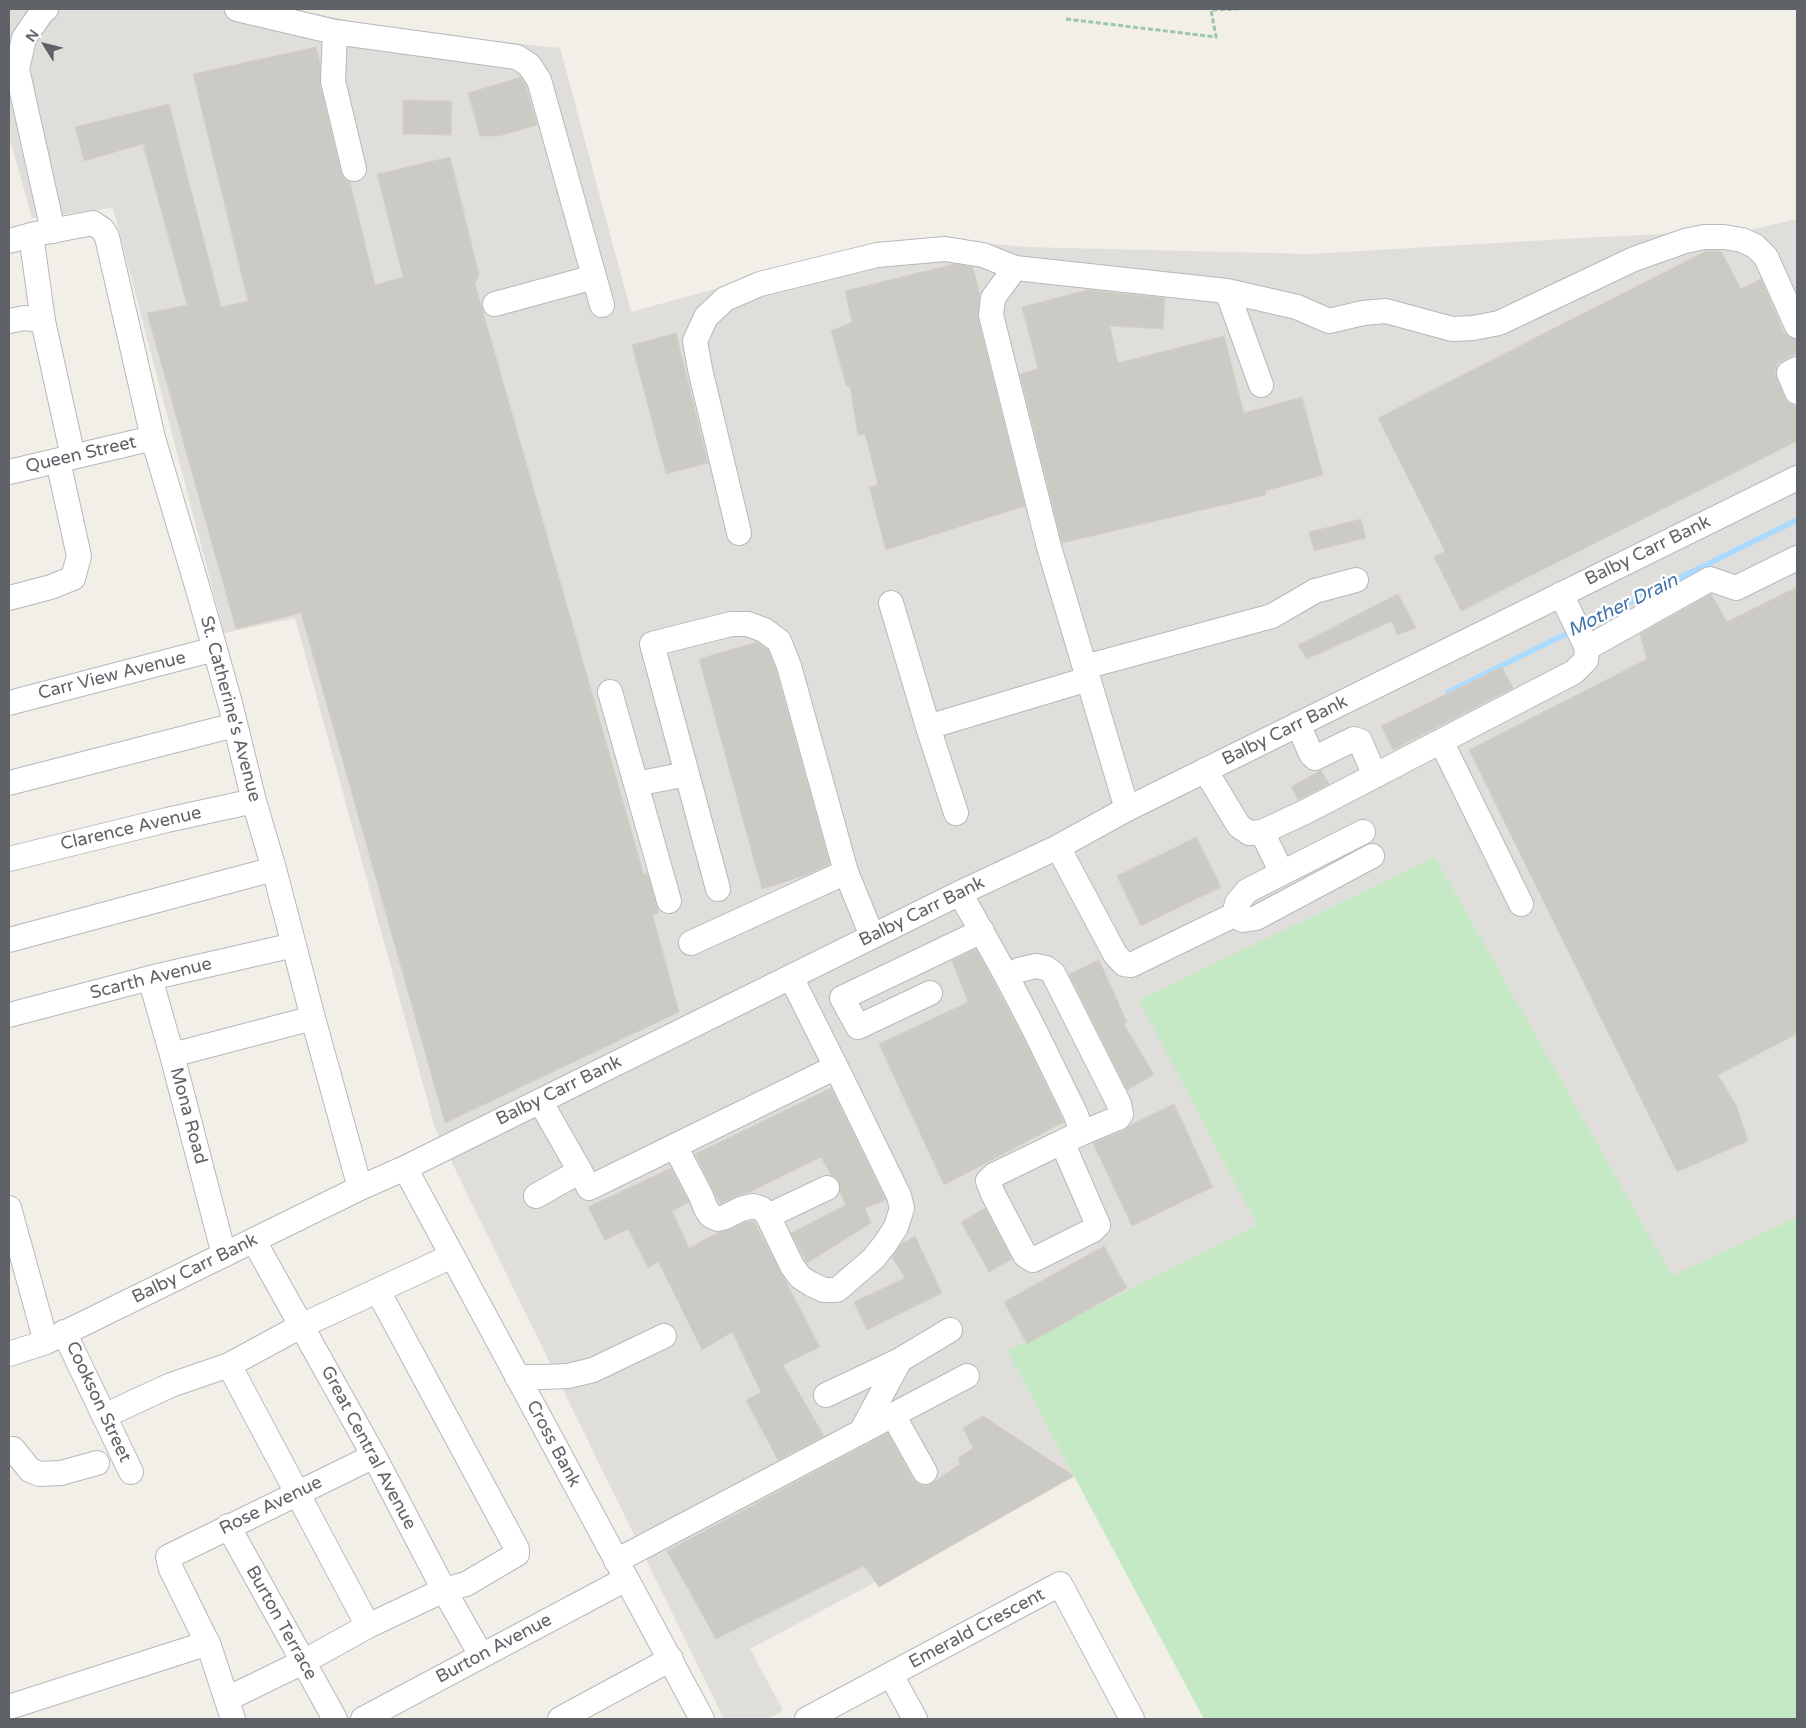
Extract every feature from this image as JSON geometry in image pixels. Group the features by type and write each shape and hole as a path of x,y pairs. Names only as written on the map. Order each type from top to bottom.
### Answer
{"street":[{"path":"9,598 51,588 73,578 79,556 43,321 42,233 17,69 24,38 46,9"},
{"path":"237,9 335,32 517,57 529,65 539,80 602,305"},
{"path":"335,32 333,81 354,169"},
{"name":"St. Catherine's Avenue","path":"42,233 93,223 103,230 107,237 153,438 215,650 254,801 360,1188"},
{"path":"9,241 42,233"},
{"path":"739,533 695,341 706,317 725,299 760,284 877,255 945,249 983,255 1015,268 1227,290 1297,306 1329,321 1363,313 1386,311 1452,329 1474,328 1499,323 1634,259 1685,241 1704,237 1724,237 1742,240 1755,246 1766,257 1797,326"},
{"path":"1015,268 993,298 991,315 1049,547 1128,808"},
{"path":"495,304 594,277"},
{"path":"1227,290 1261,385"},
{"path":"9,321 25,318 43,321"},
{"path":"1797,369 1789,373 1797,392"},
{"name":"Queen Street","path":"9,472 153,438"},
{"name":"Balby Carr Bank","path":"9,1354 55,1337 360,1188 405,1168 872,936 1058,847 1128,808 1204,770 1797,478"},
{"path":"1585,643 1710,579 1736,588 1797,558"},
{"path":"928,727 1087,673 1272,616 1315,591 1356,580"},
{"path":"1204,770 1238,826 1249,833 1262,832 1574,672 1586,660 1585,643 1561,594"},
{"path":"891,603 956,813"},
{"path":"718,889 652,644 731,624 748,624 764,630 779,641 789,666 846,872 872,936"},
{"name":"Carr View Avenue","path":"9,702 215,650"},
{"path":"610,692 669,901"},
{"path":"1298,724 1311,754 1316,758 1354,739 1360,741 1374,776"},
{"path":"9,783 235,725"},
{"path":"1441,741 1521,904"},
{"path":"636,784 687,774"},
{"name":"Clarence Avenue","path":"9,859 167,820 254,801"},
{"path":"1262,832 1282,873"},
{"path":"1234,915 1237,903 1247,891 1363,832"},
{"path":"1058,847 1115,954 1124,964 1131,965 1234,915"},
{"path":"1234,915 1243,920 1256,918 1372,856"},
{"path":"9,940 274,869"},
{"path":"691,944 846,872"},
{"path":"960,893 1007,977 1076,1115 1072,1137 1098,1225 1093,1230 1034,1260 1025,1255 988,1181 994,1176 1072,1137 1118,1118 1122,1114 1119,1104 1053,973 1046,968 1036,966 1019,970 1007,977"},
{"path":"930,992 858,1028 842,998 982,931"},
{"name":"Scarth Avenue","path":"9,1015 150,978 294,944"},
{"path":"675,1146 711,1216 718,1219 753,1206 762,1210 768,1216 792,1266 800,1277 824,1290 837,1290 873,1259 896,1227 902,1208 899,1196 791,977"},
{"name":"Mona Road","path":"150,978 224,1255"},
{"path":"172,1055 313,1018"},
{"path":"540,1101 589,1188 836,1068"},
{"name":"Cross Bank","path":"405,1168 621,1570 671,1658 702,1719"},
{"path":"536,1196 580,1171"},
{"path":"768,1216 827,1188"},
{"name":"Cookson Street","path":"9,1208 55,1337 104,1416 131,1472"},
{"name":"Great Central Avenue","path":"254,1241 374,1456 444,1590 481,1655"},
{"path":"104,1416 171,1385 229,1365 301,1326 452,1256"},
{"path":"9,1707 208,1643 230,1709 303,1662 368,1626 444,1590 466,1584 517,1554 517,1550 378,1291"},
{"path":"826,1395 900,1360 950,1330"},
{"path":"517,1377 543,1378 568,1376 593,1370 664,1336"},
{"path":"861,1432 900,1360"},
{"path":"229,1365 368,1626"},
{"name":"Burton Avenue","path":"363,1719 481,1655 621,1570 861,1432 967,1376"},
{"path":"893,1415 925,1472"},
{"path":"10,1444 30,1470 40,1474 61,1473 97,1463"},
{"name":"Rose Avenue","path":"208,1643 171,1569 168,1557 374,1456"},
{"name":"Burton Terrace","path":"228,1526 334,1719"},
{"name":"Emerald Crescent","path":"807,1719 1060,1584 1132,1719"},
{"path":"560,1719 671,1658"},
{"name":"Emerald Crescent","path":"891,1675 915,1719"}],"path":[{"path":"1066,19 1216,37 1211,10 1238,9"}],"shaded area":[{"path":"9,9 295,9 392,30 560,48 631,312 855,250 934,238 1025,247 1310,254 1750,230 1797,219 1797,1217 1672,1277 1435,857 1140,1000 1257,1225 1007,1351 1074,1476 750,1649 783,1710 769,1719 724,1719 435,1128 295,618 224,633 113,208 32,218 9,136"}],"green space":[{"path":"1435,857 1672,1276 1797,1217 1797,1719 1204,1719 1007,1351 1257,1225 1139,1000"}],"building":[{"path":"316,47 320,62 320,84 341,172 344,179 350,182 375,285 403,277 377,174 450,157 479,274 475,284 644,875 647,873 658,908 659,912 653,916 679,1012 445,1123 301,613 236,629 147,313 187,305 143,144 84,161 75,127 169,104 221,307 248,301 193,74"},
{"path":"521,77 526,86 537,125 499,136 480,136 468,93"},
{"path":"403,100 452,101 451,135 403,134"},
{"path":"1706,251 1721,251 1741,289 1761,279 1784,332 1789,337 1797,339 1797,353 1776,364 1775,372 1785,398 1789,403 1797,407 1797,441 1461,611 1434,557 1445,551 1378,418"},
{"path":"954,264 973,267 980,295 978,318 1025,506 886,550 869,487 878,485 865,434 858,435 850,387 846,385 831,331 852,322 845,291"},
{"path":"1087,290 1165,298 1163,329 1110,326 1118,363 1224,336 1244,413 1302,397 1323,475 1265,491 1266,495 1062,543 1020,374 1038,369 1022,307"},
{"path":"676,333 708,463 666,474 632,345"},
{"path":"1361,519 1366,538 1314,551 1309,532"},
{"path":"1797,587 1797,1034 1718,1075 1737,1107 1748,1141 1677,1172 1469,750 1647,659 1640,634 1711,594 1727,622"},
{"path":"1398,594 1416,628 1397,635 1392,621 1307,659 1298,645"},
{"path":"757,642 768,650 776,670 830,864 809,874 762,889 699,659"},
{"path":"1502,667 1513,688 1393,750 1381,726"},
{"path":"1321,770 1329,784 1298,800 1291,787"},
{"path":"1196,837 1221,887 1141,926 1117,876"},
{"path":"976,949 1022,1035 1064,1122 944,1185 879,1044 968,1002 952,961"},
{"path":"1099,960 1127,1022 1124,1024 1154,1075 1127,1090 1069,974"},
{"path":"831,1088 886,1200 865,1208 871,1223 807,1263 791,1233 846,1205 840,1192 839,1182 831,1175 821,1157 748,1193 720,1204 695,1154"},
{"path":"1174,1104 1213,1187 1132,1226 1093,1143 1123,1131 1130,1125"},
{"path":"671,1168 689,1202 672,1211 689,1248 719,1232 754,1221 820,1347 783,1365 824,1436 778,1460 746,1400 761,1392 732,1332 702,1350 658,1261 648,1268 628,1229 605,1240 588,1207"},
{"path":"985,1208 1012,1259 989,1272 961,1222"},
{"path":"915,1236 942,1293 867,1330 854,1302 905,1278 892,1257 901,1244"},
{"path":"1104,1246 1127,1288 1027,1344 1004,1302"},
{"path":"983,1416 1074,1476 879,1587 864,1566 716,1639 667,1551 888,1433 913,1479 918,1484 924,1486 931,1484 960,1464 958,1458 973,1448 963,1428"}],"waterway":[{"name":"Mother Drain","path":"1582,626 1797,520"},
{"name":"Mother Drain","path":"1448,692 1572,631"}]}
